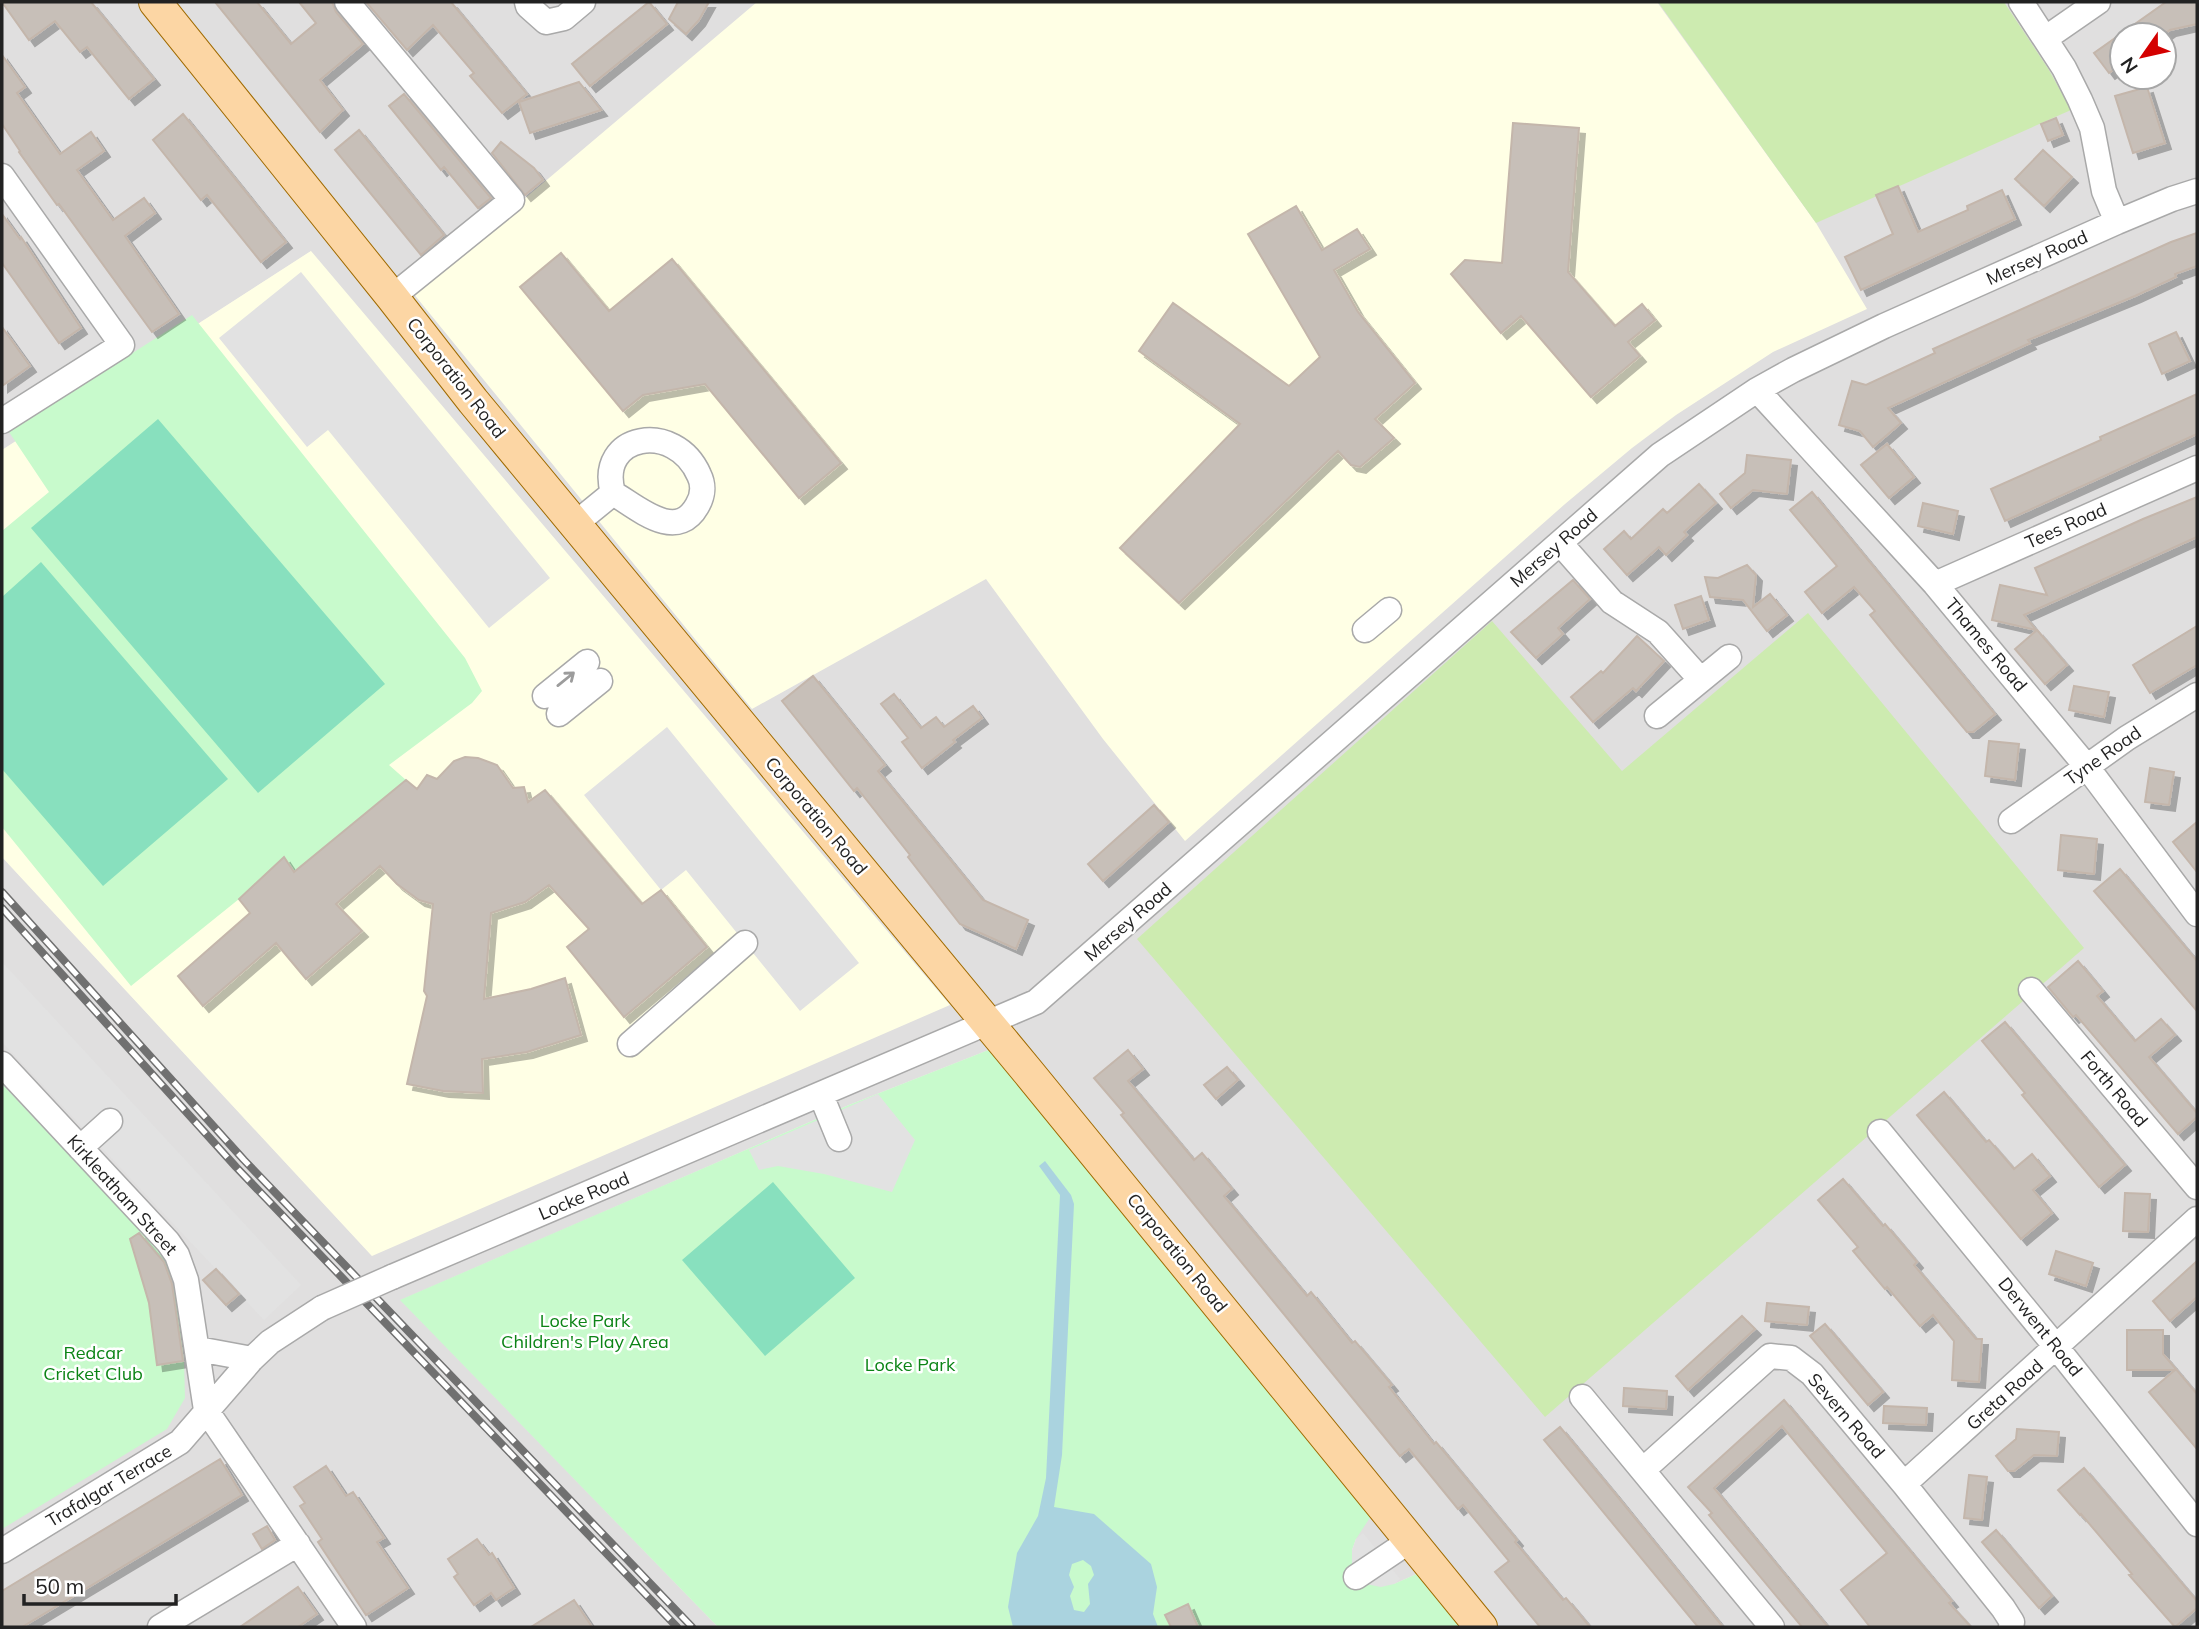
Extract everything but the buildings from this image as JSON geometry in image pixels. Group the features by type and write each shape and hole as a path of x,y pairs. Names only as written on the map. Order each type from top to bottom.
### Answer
{"main road":[{"name":"Corporation Road","path":"155,2 473,401 988,1024 1481,1627"}],"street":[{"path":"347,2 512,200 392,297"},
{"path":"527,2 546,22 564,18 583,2"},
{"path":"2021,2 2064,68 2092,128 2104,191 2117,222"},
{"path":"2046,38 2098,2"},
{"path":"2,176 122,345 2,421"},
{"name":"Mersey Road","path":"988,1024 1036,1002 1660,455 1757,390 1884,326 2117,222 2197,191"},
{"name":"Thames Road","path":"1757,390 1935,583 2087,767 2197,914"},
{"name":"Tees Road","path":"1935,583 2197,468"},
{"path":"576,524 613,493"},
{"path":"1560,543 1612,602 1658,632 1701,680"},
{"path":"1364,630 1388,610"},
{"path":"1657,716 1729,657"},
{"path":"552,705 593,672"},
{"name":"Tyne Road","path":"2011,821 2127,738 2197,695"},
{"path":"630,1044 745,943"},
{"name":"Forth Road","path":"2031,990 2197,1187"},
{"name":"Locke Road","path":"206,1410 270,1342 322,1308 988,1024"},
{"name":"Kirkleatham Street","path":"2,1064 168,1242 177,1255 186,1280 206,1410 354,1627"},
{"path":"821,1095 839,1139"},
{"path":"80,1148 110,1121"},
{"name":"Derwent Road","path":"1880,1132 2197,1524"},
{"name":"Greta Road","path":"1904,1484 2197,1219"},
{"path":"198,1349 252,1359"},
{"name":"Severn Road","path":"1644,1469 1770,1356 1791,1358 1812,1374 1904,1484 2003,1608 2012,1622 2011,1627"},
{"path":"1582,1397 1772,1627"},
{"name":"Trafalgar Terrace","path":"2,1550 166,1452 180,1442 206,1410"},
{"path":"1356,1577 1411,1540"},
{"path":"160,1627 298,1544"}],"shaded area":[{"path":"2,2 2197,2 2197,1627 1466,1627 1421,1572 1394,1584 1356,1539 991,1049 849,1105 401,1300 718,1627 2,1627 2,857 372,1256 311,251 2,450"},
{"path":"757,2 1657,2 1816,223 1867,309 1773,352 1676,415 1632,448 1565,504 1185,841 1103,739 986,579 752,709 413,293"},
{"path":"311,251 950,1005 372,1256 2,857 2,450"},
{"path":"301,272 550,578 489,628 328,430 307,447 219,338"},
{"path":"667,727 859,963 800,1011 686,870 661,890 584,795"},
{"path":"2,962 301,1285 264,1320 2,1042"},
{"path":"878,1094 915,1140 892,1192 824,1174 778,1166 759,1170 749,1150"},
{"path":"1363,1533 1400,1579 1394,1584 1381,1587 1366,1584 1352,1565 1352,1550 1356,1539"}],"green space":[{"path":"1658,2 2004,2 2049,70 2071,110 1816,223"},
{"path":"192,315 465,658 482,691 472,703 389,765 406,780 294,872 284,857 239,899 131,986 2,827 2,531 49,492 9,432"},
{"path":"158,419 385,684 258,793 31,528"},
{"path":"41,562 228,779 103,886 2,769 2,597"},
{"path":"1808,613 2084,948 1545,1417 1137,939 1492,621 1622,771"},
{"name":"Locke Park","path":"991,1049 1373,1513 1352,1550 1394,1584 1421,1572 1466,1627 718,1627 400,1300 849,1105"},
{"name":"Redcar Cricket Club","path":"2,1084 165,1257 176,1297 184,1361 185,1398 167,1429 2,1529"},
{"path":"773,1182 855,1278 765,1356 682,1260"}],"water":[{"path":"1045,1161 1071,1195 1074,1204 1062,1455 1054,1507 1094,1514 1151,1564 1157,1587 1153,1614 1158,1627 1013,1627 1008,1607 1017,1553 1038,1516 1046,1478 1060,1195 1039,1166","holes":["1083,1560 1091,1566 1094,1575 1088,1584 1090,1604 1084,1612 1074,1610 1070,1596 1074,1587 1069,1575 1072,1564"]}],"railway":[{"path":"2,892 244,1160 692,1627"},
{"path":"2,908 236,1167 677,1627"}],"park label":[{"name":"Locke Park Children's Play Area","path":"585,1331"}]}
